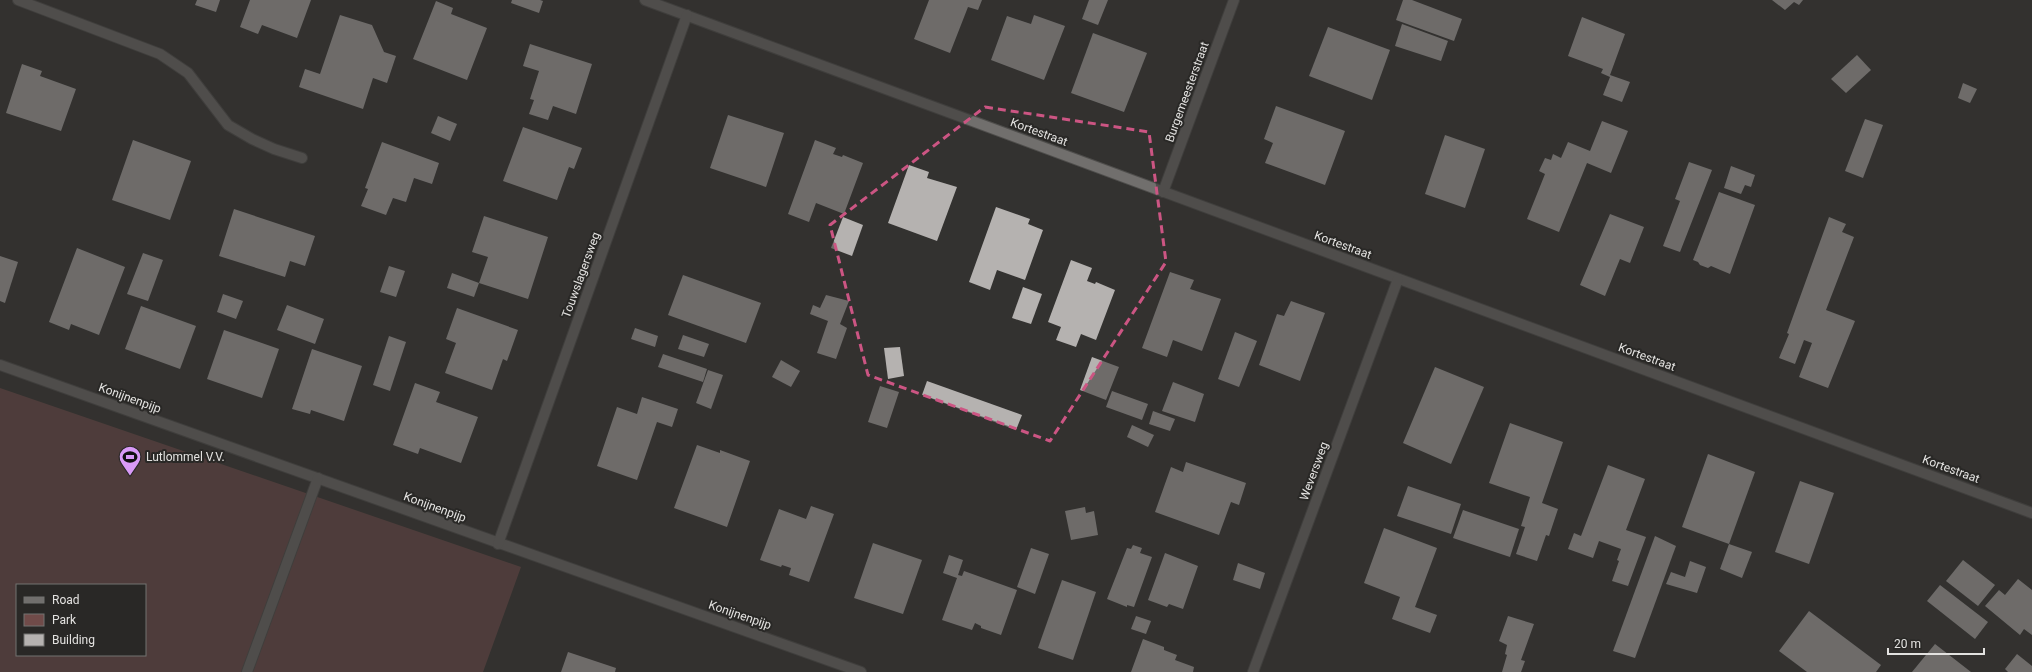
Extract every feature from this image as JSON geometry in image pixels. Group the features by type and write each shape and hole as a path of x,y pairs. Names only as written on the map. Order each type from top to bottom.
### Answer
{"street":[{"path":"18,0 160,54 188,73 228,125 266,146 302,158"},
{"name":"Kortestraat","path":"645,0 2032,513"},
{"name":"Burgemeesterstraat","path":"1163,192 1234,0"},
{"name":"Touwslagersweg","path":"498,544 687,16"},
{"name":"Weversweg","path":"1253,672 1398,279"},
{"name":"Konijnenpijp","path":"0,365 318,478 498,544 861,672"},
{"path":"248,672 318,478"}],"highlighted area":[{"path":"985,107 1149,132 1166,262 1050,441 868,375 830,225"}],"green space":[{"name":"Lutlommel V.V.","path":"0,388 521,567 483,672 0,672"}],"building":[{"path":"197,0 220,0 216,12 195,5"},
{"path":"250,0 311,0 297,38 262,25 258,34 240,27"},
{"path":"512,0 543,1 539,13 511,3"},
{"path":"929,0 982,0 978,10 968,7 950,53 914,39"},
{"path":"1089,0 1108,0 1098,25 1082,19"},
{"path":"1403,0 1412,0 1462,19 1454,41 1396,20"},
{"path":"1772,0 1803,0 1799,5 1794,2 1785,10"},
{"path":"436,1 453,8 451,14 487,28 467,80 413,59"},
{"path":"340,15 372,25 384,52 396,56 387,83 373,78 363,109 299,87 305,69 320,74"},
{"path":"1034,15 1065,26 1044,80 991,60 1007,16 1031,24"},
{"path":"1582,17 1625,34 1610,75 1630,82 1622,102 1603,95 1610,77 1601,73 1603,69 1568,56"},
{"path":"1402,24 1448,41 1441,61 1395,46"},
{"path":"1328,27 1390,50 1372,100 1309,76"},
{"path":"1093,33 1147,53 1124,112 1071,93"},
{"path":"530,44 592,64 576,114 553,106 548,120 529,114 534,100 530,99 539,71 523,66"},
{"path":"1857,55 1871,70 1846,93 1831,79"},
{"path":"22,64 42,71 40,76 76,89 61,131 6,113"},
{"path":"1963,83 1977,89 1970,103 1958,98"},
{"path":"1276,106 1345,131 1325,185 1265,163 1273,143 1264,139"},
{"path":"728,115 784,133 766,187 710,168"},
{"path":"438,116 457,124 450,141 431,133"},
{"path":"1865,119 1883,125 1863,178 1845,171"},
{"path":"1602,121 1628,131 1611,173 1587,163 1559,232 1527,219 1545,174 1539,171 1545,158 1551,160 1553,154 1561,158 1568,142 1590,151"},
{"path":"523,127 582,148 574,169 569,167 557,200 503,181"},
{"path":"1445,135 1485,149 1465,208 1425,194"},
{"path":"133,140 191,161 170,220 112,200"},
{"path":"815,140 836,148 833,154 842,157 843,155 863,163 844,214 816,203 809,222 788,214"},
{"path":"382,142 439,163 432,184 414,178 406,202 393,198 386,215 361,206 368,189 365,188"},
{"path":"1689,162 1712,170 1680,252 1663,246 1680,201 1675,199"},
{"path":"909,165 929,172 927,178 957,187 937,241 888,223"},
{"path":"1731,166 1755,175 1751,187 1745,185 1741,194 1724,188"},
{"path":"1719,192 1755,205 1730,274 1711,266 1708,268 1700,265 1698,262 1693,260"},
{"path":"996,207 1030,219 1028,224 1043,230 1025,280 997,270 990,290 969,282"},
{"path":"234,209 315,236 305,266 290,261 285,277 219,256"},
{"path":"1610,214 1644,227 1630,263 1620,259 1605,296 1580,285"},
{"path":"484,216 548,237 528,299 479,283 488,257 472,252"},
{"path":"843,217 863,225 852,256 831,248"},
{"path":"1829,217 1846,224 1842,232 1854,237 1826,310 1855,321 1828,388 1799,377 1812,343 1804,340 1795,364 1779,358 1789,334 1787,333"},
{"path":"77,248 125,267 99,335 71,324 69,330 49,322"},
{"path":"143,253 163,260 148,301 127,294"},
{"path":"0,256 18,262 5,303 0,301"},
{"path":"1071,260 1092,268 1087,281 1095,284 1096,282 1115,290 1096,340 1081,334 1076,347 1056,340 1061,327 1048,322"},
{"path":"389,266 405,271 396,297 380,292"},
{"path":"1170,272 1194,280 1190,289 1221,299 1202,351 1173,340 1167,357 1142,348"},
{"path":"452,273 479,283 474,297 447,288"},
{"path":"683,275 761,303 746,343 668,315"},
{"path":"1023,287 1042,294 1031,324 1012,318"},
{"path":"223,294 243,301 236,319 217,312"},
{"path":"826,295 849,301 840,324 847,328 836,359 817,353 828,321 810,314 813,305 820,308"},
{"path":"1291,301 1325,313 1300,381 1259,365 1277,314 1284,316"},
{"path":"287,305 324,319 315,344 277,330"},
{"path":"141,306 196,326 180,369 125,349"},
{"path":"457,308 518,330 507,361 503,359 492,390 445,373 456,343 446,339"},
{"path":"635,328 658,336 655,347 631,339"},
{"path":"224,330 279,349 262,398 207,379"},
{"path":"1235,332 1257,341 1239,387 1218,379"},
{"path":"683,335 709,344 704,357 678,349"},
{"path":"389,336 406,342 390,391 373,385"},
{"path":"900,347 904,376 888,379 884,348"},
{"path":"312,349 362,366 344,421 311,410 310,414 292,409"},
{"path":"663,354 707,369 703,382 658,367"},
{"path":"1092,357 1119,367 1106,400 1080,390"},
{"path":"781,360 800,371 791,387 772,377"},
{"path":"1435,367 1484,387 1451,464 1403,443"},
{"path":"708,370 723,375 711,409 696,403"},
{"path":"927,381 1022,415 1016,430 922,395"},
{"path":"1173,382 1204,394 1195,422 1162,411"},
{"path":"415,383 440,392 436,402 478,417 461,463 420,448 418,454 393,445"},
{"path":"880,386 899,392 887,428 868,422"},
{"path":"1112,391 1148,404 1142,420 1106,407"},
{"path":"642,397 678,409 672,427 657,422 637,480 597,466 617,407 637,414"},
{"path":"1153,411 1175,419 1170,431 1149,424"},
{"path":"1510,423 1563,442 1542,503 1558,509 1549,536 1546,535 1537,561 1516,554 1525,527 1521,526 1530,497 1489,483"},
{"path":"1132,425 1154,435 1148,447 1127,437"},
{"path":"697,445 720,453 720,450 750,461 727,527 674,508"},
{"path":"1708,454 1755,472 1729,544 1682,527"},
{"path":"1186,462 1246,483 1239,505 1231,502 1219,535 1155,512 1171,467 1183,472"},
{"path":"1608,465 1645,479 1626,530 1646,537 1628,586 1612,581 1619,561 1617,560 1621,549 1599,541 1593,558 1568,549 1574,533 1581,536"},
{"path":"1800,481 1834,493 1809,564 1775,552"},
{"path":"1408,486 1461,504 1451,534 1397,516"},
{"path":"811,506 834,514 809,582 789,575 791,568 782,565 781,567 760,560 779,509 806,519"},
{"path":"1085,507 1086,513 1094,511 1098,535 1071,540 1065,511"},
{"path":"1463,510 1519,529 1510,557 1453,538"},
{"path":"1384,528 1437,548 1415,607 1437,615 1430,633 1392,619 1400,597 1364,583"},
{"path":"1655,536 1676,546 1635,658 1613,651"},
{"path":"873,543 922,560 903,614 854,598"},
{"path":"1729,544 1752,552 1742,578 1720,569"},
{"path":"1133,545 1142,548 1140,553 1152,557 1134,607 1127,605 1127,607 1107,599 1127,548 1131,549"},
{"path":"1031,548 1049,554 1035,594 1017,587"},
{"path":"1165,553 1198,566 1183,609 1169,604 1167,607 1148,600"},
{"path":"949,555 963,560 958,575 962,576 964,571 1017,590 1001,635 981,628 981,626 975,623 972,630 942,620 957,578 943,573"},
{"path":"1963,560 1995,585 1978,606 1946,581"},
{"path":"1690,561 1706,567 1697,593 1666,584 1671,572 1685,577"},
{"path":"1238,563 1265,573 1260,589 1233,580"},
{"path":"2018,579 2032,590 2032,635 2024,629 2020,635 1985,606 1999,590 2005,595"},
{"path":"1062,580 1096,592 1073,660 1038,648"},
{"path":"1940,585 1988,622 1975,639 1927,601"},
{"path":"1809,611 1881,665 1876,672 1807,672 1779,651"},
{"path":"1136,616 1151,621 1146,634 1131,629"},
{"path":"1508,616 1534,624 1521,660 1525,661 1521,672 1502,672 1507,655 1505,654 1507,645 1499,641"},
{"path":"1143,639 1164,647 1164,650 1177,655 1175,660 1194,667 1193,672 1131,672"},
{"path":"1935,644 1971,672 1912,672"},
{"path":"568,652 616,668 615,672 561,672"},
{"path":"2017,654 2032,666 2032,672 2008,672 2005,669"}],"place":[{"name":"Lutlommel V.V.","path":"130,476"}]}
